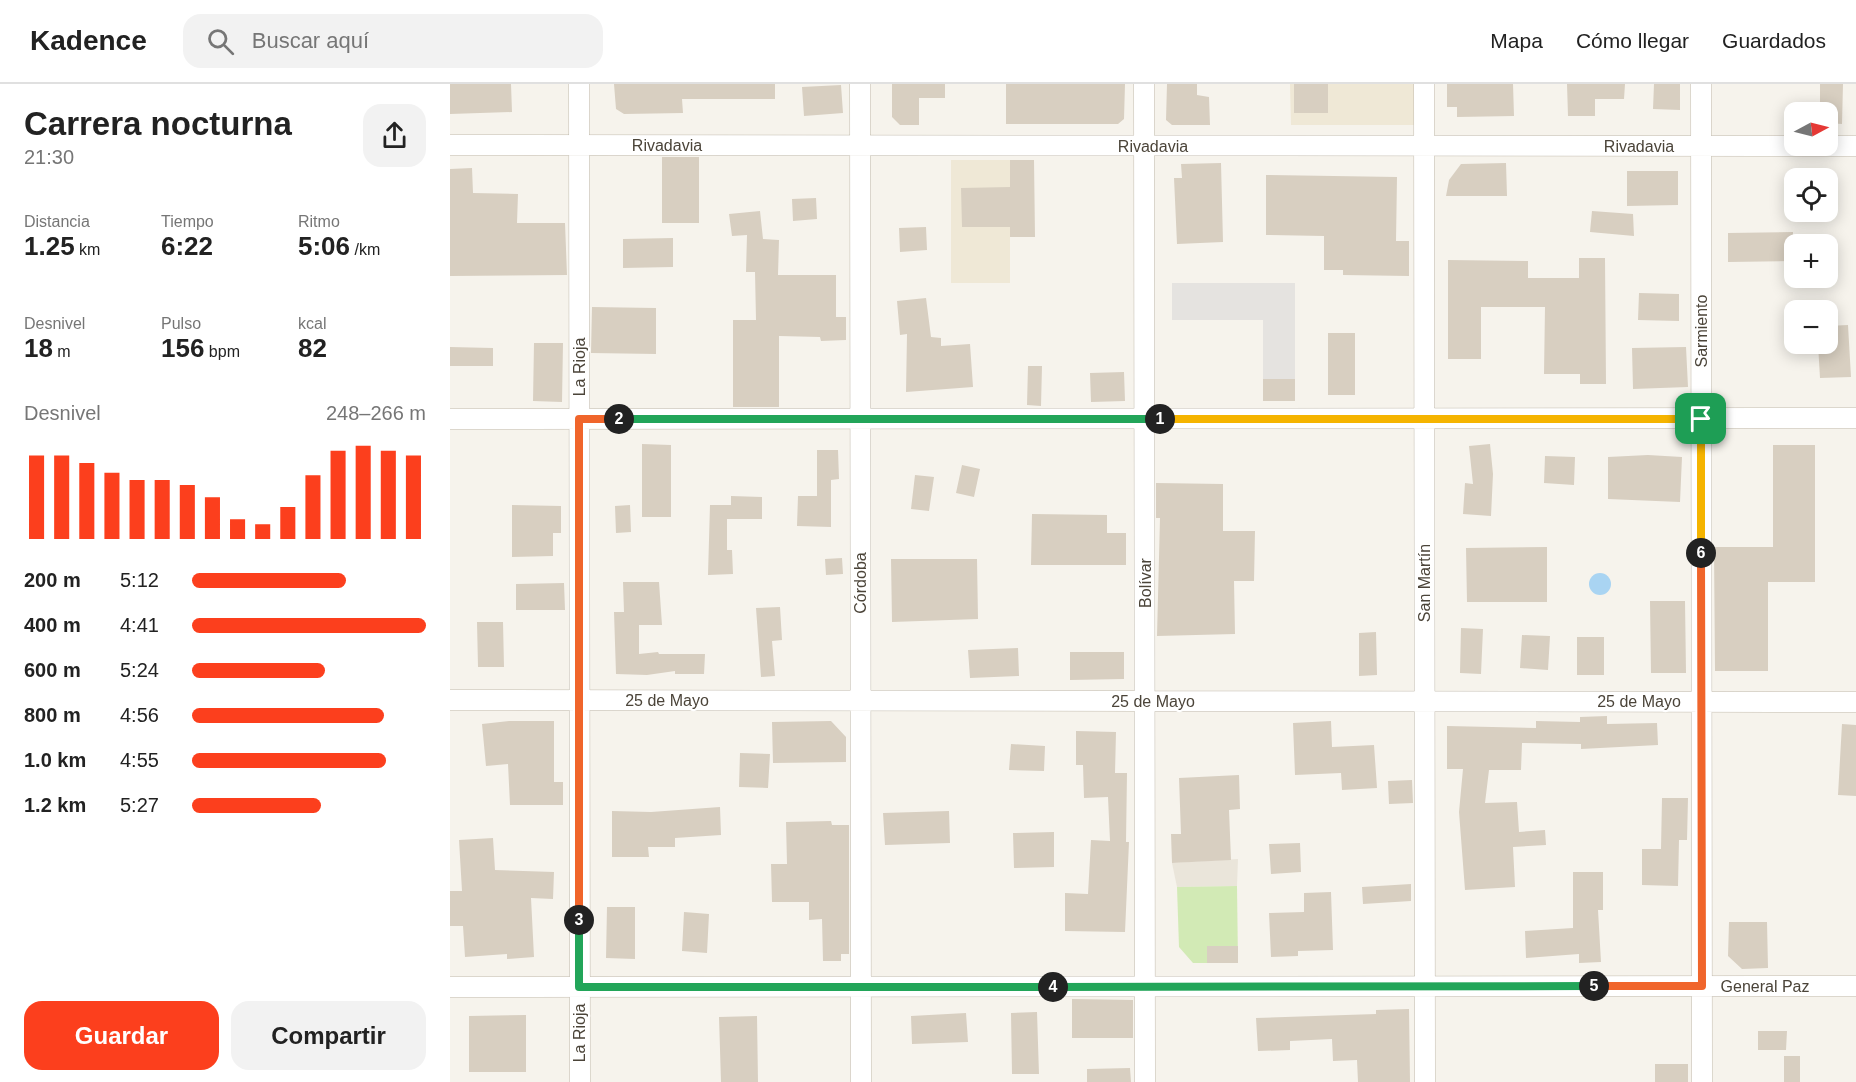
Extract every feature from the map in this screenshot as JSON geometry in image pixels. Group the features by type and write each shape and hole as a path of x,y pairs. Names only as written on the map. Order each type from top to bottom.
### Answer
{"street":[{"name":"La Rioja","path":"579,84 580,1082"},
{"name":"Córdoba","path":"860,84 861,1082"},
{"name":"Bolívar","path":"1144,84 1145,1082"},
{"name":"San Martín","path":"1424,84 1425,1082"},
{"name":"Sarmiento","path":"1701,84 1702,1082"},
{"name":"Rivadavia","path":"450,145 1856,146"},
{"path":"450,419 1856,418"},
{"name":"25 de Mayo","path":"450,700 1856,702"},
{"name":"General Paz","path":"450,987 1856,986"}],"shaded area":[{"path":"1290,84 1416,84 1416,125 1291,125"},
{"path":"951,160 1010,160 1010,283 951,283"},
{"path":"1172,283 1295,283 1295,379 1263,379 1263,320 1172,320"},
{"path":"1238,859 1237,886 1177,887 1172,863"}],"green space":[{"path":"1237,886 1238,963 1193,963 1179,947 1177,887"}],"water":[{"path":"1600,573 1608,576 1611,584 1608,592 1600,595 1592,592 1589,584 1592,576"}],"building":[{"path":"450,84 511,84 512,112 450,114"},
{"path":"614,84 775,84 775,99 682,99 683,113 624,114 616,109"},
{"path":"892,84 945,84 945,98 919,98 919,125 900,125 892,117"},
{"path":"1006,84 1125,84 1124,119 1118,124 1006,124"},
{"path":"1167,84 1197,84 1197,95 1209,97 1210,125 1172,125 1166,120"},
{"path":"1294,84 1328,84 1328,113 1294,113"},
{"path":"1447,84 1513,84 1514,116 1457,117 1457,107 1447,107"},
{"path":"1567,84 1625,84 1624,99 1595,99 1595,116 1568,116"},
{"path":"1654,84 1680,84 1680,110 1653,109"},
{"path":"1820,84 1843,84 1842,124 1838,124 1838,102 1820,102"},
{"path":"841,85 843,113 804,116 802,87"},
{"path":"662,157 699,157 699,223 662,223"},
{"path":"1010,160 1034,160 1035,237 1010,237 1010,227 962,227 961,188 1010,187"},
{"path":"1221,163 1223,242 1177,244 1174,178 1182,178 1181,164"},
{"path":"1506,163 1507,196 1446,196 1449,180 1461,164"},
{"path":"472,168 473,193 518,194 517,223 565,223 567,275 450,276 450,169"},
{"path":"1627,171 1678,171 1678,205 1627,206"},
{"path":"1266,175 1397,177 1396,241 1409,241 1409,276 1343,275 1343,270 1324,270 1324,236 1266,235"},
{"path":"816,198 817,219 793,221 792,199"},
{"path":"760,211 763,239 779,240 778,275 836,275 836,317 846,317 846,340 821,341 820,337 779,336 779,407 733,407 733,320 756,320 755,272 746,272 747,235 732,236 729,214"},
{"path":"1592,211 1633,214 1634,236 1590,232"},
{"path":"926,227 927,250 900,252 899,228"},
{"path":"1793,232 1793,234 1784,234 1784,261 1728,262 1728,233"},
{"path":"673,238 673,267 623,268 623,239"},
{"path":"1579,258 1605,258 1606,384 1580,384 1580,374 1544,374 1545,307 1481,307 1481,359 1448,359 1448,260 1528,261 1528,278 1579,278"},
{"path":"1639,293 1679,294 1679,321 1638,320"},
{"path":"926,298 931,337 941,338 941,346 970,344 973,387 906,392 907,334 900,335 897,301"},
{"path":"592,307 656,308 656,354 591,353"},
{"path":"1838,325 1848,325 1851,377 1820,378 1819,354 1838,354"},
{"path":"1328,333 1355,333 1355,395 1328,395"},
{"path":"534,343 563,343 562,402 533,401"},
{"path":"450,347 493,348 493,366 450,366"},
{"path":"1686,347 1688,387 1633,389 1632,348"},
{"path":"1028,366 1042,366 1041,406 1027,405"},
{"path":"1124,372 1125,401 1091,402 1090,373"},
{"path":"1263,379 1295,379 1295,401 1263,401"},
{"path":"642,444 671,445 671,517 642,517"},
{"path":"1490,444 1493,474 1491,516 1463,514 1465,483 1473,484 1469,446"},
{"path":"1773,445 1815,445 1815,582 1768,582 1768,671 1715,671 1714,547 1773,547"},
{"path":"817,450 838,450 839,479 831,480 831,527 797,526 798,496 817,496"},
{"path":"1648,455 1682,457 1680,502 1608,499 1608,457"},
{"path":"1545,456 1575,457 1574,485 1544,483"},
{"path":"962,465 980,469 974,497 956,493"},
{"path":"915,475 934,477 929,511 911,509"},
{"path":"1156,483 1223,484 1223,531 1255,531 1254,581 1234,581 1235,634 1157,636 1160,518 1156,518"},
{"path":"731,496 762,497 762,519 727,519 727,550 732,550 733,574 708,575 710,505 731,505"},
{"path":"512,505 561,506 561,533 553,533 553,556 512,557"},
{"path":"630,505 631,532 616,533 615,506"},
{"path":"1032,514 1107,515 1107,533 1126,533 1126,565 1031,565"},
{"path":"1547,547 1547,602 1467,602 1466,548"},
{"path":"842,558 843,574 826,575 825,559"},
{"path":"891,559 977,559 978,619 892,622"},
{"path":"623,582 659,582 662,625 639,625 639,654 658,652 659,654 705,654 704,674 675,674 675,671 647,675 616,674 614,612 624,612"},
{"path":"564,583 565,610 516,610 516,584"},
{"path":"1650,601 1685,601 1686,673 1651,673"},
{"path":"780,607 782,640 772,641 775,676 761,677 756,608"},
{"path":"477,622 503,622 504,667 478,667"},
{"path":"1461,628 1483,629 1481,674 1460,673"},
{"path":"1376,632 1377,675 1359,676 1359,633"},
{"path":"1522,635 1550,636 1548,670 1520,668"},
{"path":"1577,637 1604,637 1604,675 1577,675"},
{"path":"1018,648 1019,676 970,678 968,650"},
{"path":"1070,652 1124,652 1124,679 1070,680"},
{"path":"1607,716 1607,724 1657,723 1658,745 1581,749 1581,744 1522,743 1521,770 1489,770 1485,803 1517,802 1519,832 1545,830 1546,845 1513,847 1515,887 1465,890 1459,812 1463,769 1447,769 1447,726 1536,728 1536,721 1580,722 1580,717"},
{"path":"509,721 554,721 554,782 563,782 563,805 510,805 508,764 486,766 482,724"},
{"path":"831,721 846,737 846,762 773,763 772,722"},
{"path":"1331,721 1332,747 1374,745 1377,788 1342,790 1341,773 1295,775 1293,723"},
{"path":"1842,724 1856,725 1856,796 1838,795"},
{"path":"1076,731 1116,732 1115,773 1127,773 1126,842 1129,842 1125,932 1065,931 1065,893 1088,894 1091,840 1110,841 1108,797 1084,798 1083,765 1076,765"},
{"path":"1011,744 1045,746 1044,771 1009,770"},
{"path":"740,753 770,754 768,788 739,787"},
{"path":"1239,775 1240,809 1229,810 1231,860 1172,863 1171,834 1181,834 1179,778"},
{"path":"1412,780 1413,803 1389,804 1388,781"},
{"path":"1662,798 1688,798 1687,840 1679,840 1678,886 1642,885 1642,849 1661,849"},
{"path":"720,807 721,835 675,838 675,847 648,847 649,857 612,857 612,811 651,812"},
{"path":"949,811 950,843 885,845 883,813"},
{"path":"831,821 832,825 849,825 849,954 841,954 841,961 823,961 822,919 809,920 809,902 772,902 771,864 787,864 786,822"},
{"path":"1054,832 1054,867 1014,868 1013,833"},
{"path":"493,838 495,870 554,872 553,899 531,898 534,957 507,959 507,954 465,957 463,926 450,926 450,891 462,891 459,840"},
{"path":"1300,843 1301,872 1271,874 1269,844"},
{"path":"1573,872 1603,872 1603,910 1598,910 1601,962 1579,963 1579,954 1526,958 1525,931 1573,928"},
{"path":"1411,884 1411,901 1363,904 1362,887"},
{"path":"1331,892 1333,950 1298,951 1298,956 1271,957 1269,913 1304,912 1304,893"},
{"path":"607,907 635,907 635,959 606,958"},
{"path":"684,912 709,914 707,953 682,951"},
{"path":"1729,922 1767,922 1768,968 1742,969 1728,956"},
{"path":"1207,946 1238,946 1238,963 1207,963"},
{"path":"1072,999 1133,1000 1133,1038 1072,1038"},
{"path":"1409,1009 1410,1082 1358,1082 1357,1060 1333,1061 1332,1039 1290,1041 1290,1050 1258,1051 1256,1018 1376,1014 1376,1010"},
{"path":"1037,1012 1039,1074 1012,1074 1011,1013"},
{"path":"966,1013 968,1042 912,1044 911,1016"},
{"path":"526,1015 526,1072 469,1072 469,1016"},
{"path":"757,1016 758,1082 721,1082 719,1017"},
{"path":"1758,1031 1787,1031 1786,1050 1758,1050"},
{"path":"1784,1056 1800,1056 1800,1082 1784,1082"},
{"path":"1655,1064 1688,1064 1688,1082 1655,1082"},
{"path":"1130,1068 1131,1082 1087,1082 1087,1069"}],"route":[{"path":"579,419 1701,419 1702,986 579,987 579,419"}]}
